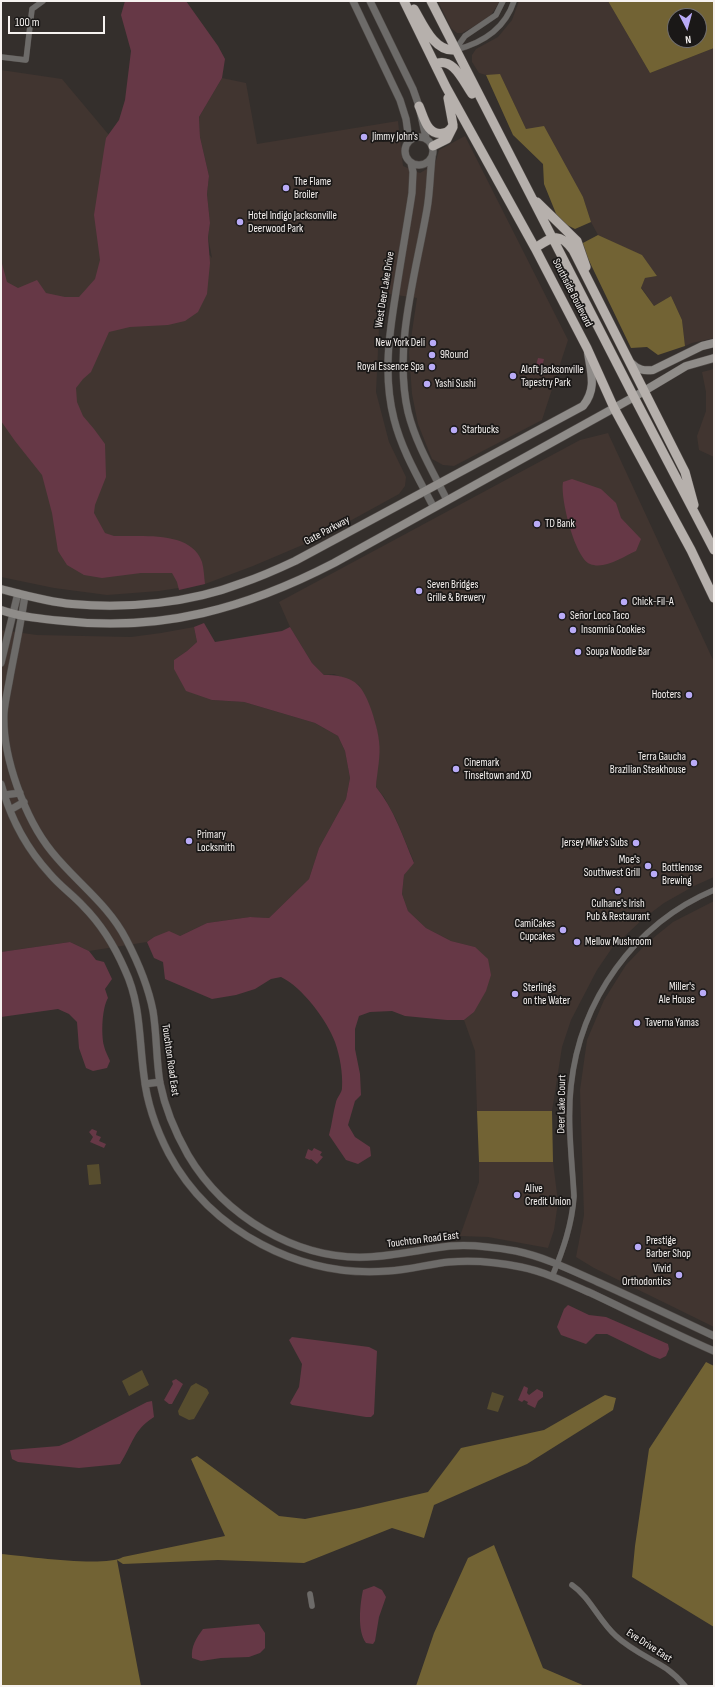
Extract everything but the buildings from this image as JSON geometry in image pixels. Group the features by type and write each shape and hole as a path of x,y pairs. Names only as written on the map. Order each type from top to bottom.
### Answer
{"highway":[{"name":"Southside Boulevard","path":"404,1 446,87 535,248 587,348 614,408 691,550 714,598"},
{"path":"409,1 434,41 441,48 448,51 455,50"},
{"name":"Southside Boulevard","path":"431,1 714,550"},
{"path":"435,64 441,61 454,67 495,127"},
{"path":"433,146 447,140 453,127 453,118 446,87"},
{"path":"419,106 426,126 432,131 442,133 453,127"},
{"path":"530,195 576,241 580,249 593,291"},
{"path":"535,248 552,238 559,238 566,241 573,250 643,392 685,472 699,522"}],"main road":[{"path":"627,359 636,368 646,371 653,370 702,346 714,343"},
{"path":"1,610 22,616 82,623 123,623 170,620 214,612 248,602 302,580 643,392 686,366 710,359 702,346"},
{"name":"Gate Parkway","path":"1,589 72,604 109,606 179,599 223,589 248,581 295,561 583,406 592,391 587,348"}],"street":[{"path":"1,57 26,60 32,9 43,1"},
{"name":"West Deer Lake Drive","path":"353,1 400,100 406,119 409,140 405,152 407,158 412,163 412,193 390,330 387,371 391,406 398,435 434,508"},
{"path":"370,1 408,78 419,106 426,138"},
{"path":"455,50 464,36 496,15 504,1"},
{"path":"455,50 470,47 490,36 502,24 511,10 514,1"},
{"path":"409,140 417,136 426,138 433,146 427,208 407,320 403,366 406,401 420,446 447,500"},
{"path":"412,163 423,165 432,158"},
{"path":"1,663 13,614 22,594"},
{"name":"Touchton Road East","path":"22,594 22,616 4,715 9,754 20,793 45,844 59,861 104,906 117,924 141,970 153,1012 160,1082 170,1118 196,1168 217,1193 240,1214 256,1225 302,1247 332,1254 356,1257 370,1257 452,1246 479,1246 519,1252 557,1264 714,1336"},
{"path":"1,784 10,810 24,838 40,862 62,887 83,906 106,934 126,971 132,986 140,1021 145,1084 154,1120 179,1170 212,1209 260,1244 275,1252 307,1263 355,1272 388,1271 448,1262 482,1262 532,1269 602,1298 714,1351"},
{"path":"4,795 20,793"},
{"path":"10,810 24,802"},
{"name":"Deer Lake Court","path":"552,1277 567,1238 573,1210 574,1196 570,1109 571,1088 576,1055 588,1016 608,979 619,963 644,935 673,912 714,890"},
{"path":"83,906 93,894"},
{"path":"145,1084 160,1082"},
{"path":"249,1237 256,1225"},
{"path":"260,1244 268,1232"},
{"path":"692,1341 697,1328"},
{"name":"Eve Drive East","path":"572,1585 581,1592 594,1612 616,1636 634,1650 669,1670 685,1686"},
{"path":"310,1594 312,1606"}],"shaded area":[{"path":"125,1 186,1 218,46 225,59 222,78 199,117 200,137 209,176 207,194 210,223 208,237 210,263 207,294 198,312 185,321 168,325 130,327 109,332 91,372 76,388 77,402 83,416 105,444 106,477 95,505 94,513 105,533 114,536 164,537 187,545 196,552 202,562 205,584 179,590 172,573 141,573 102,578 84,575 67,565 58,551 52,513 42,475 1,421 1,260 7,282 18,288 37,280 46,293 65,297 79,297 95,279 100,260 94,215 104,150 106,138 119,120 125,100 131,51 121,15"},
{"path":"438,1 500,1 489,18 462,33 457,33 451,28"},
{"path":"519,1 608,1 650,73 714,48 714,338 685,346 682,320 671,296 654,306 641,287 645,278 657,276 642,256 598,235 591,222 583,197 526,129 500,75 486,75 479,73 472,62 472,55 476,49 498,37 512,20"},
{"path":"608,1 714,1 714,48 650,73"},
{"path":"1,70 62,79 212,258 208,237 210,223 207,194 209,176 200,137 199,117 222,78 246,83 257,144 398,121 403,166 420,173 435,164 439,150 465,136 568,340 542,420 454,466 443,465 432,459 418,424 412,394 409,352 417,298 382,293 376,392 389,442 406,477 405,486 399,494 319,538 253,566 205,584 159,591 107,595 54,588 1,577"},
{"path":"500,74 526,129 544,126 583,197 591,222 575,229 559,221 544,184 543,164 513,135 486,75"},
{"path":"598,235 642,255 657,276 645,278 641,288 654,306 671,296 682,320 685,346 658,355 647,347 631,348 581,244"},
{"path":"538,358 544,359 541,371 535,369"},
{"path":"714,369 714,457 699,450 697,436 706,411 706,392 702,372"},
{"path":"608,433 714,662 714,877 694,886 664,903 644,918 612,948 597,970 571,1020 562,1047 552,1111 477,1111 475,1051 464,1020 474,1012 475,947 451,941 426,928 408,911 402,894 404,875 414,862 396,819 384,797 376,787 379,743 375,721 359,685 334,674 324,675 312,663 290,627 279,602 580,440"},
{"path":"572,479 601,489 616,503 621,518 641,539 636,551 614,562 602,565 590,564 584,559 574,540 564,501 563,482"},
{"path":"204,623 215,642 282,631 290,627 312,663 324,675 346,678 354,682 362,689 375,720 378,735 380,752 376,787 393,814 414,863 404,875 402,894 408,911 426,928 451,941 475,947 488,959 491,975 486,991 474,1012 464,1020 405,1016 392,1011 370,1012 359,1016 355,1029 355,1049 360,1074 361,1095 355,1101 348,1125 355,1137 370,1147 371,1156 358,1164 346,1160 329,1135 337,1098 342,1090 341,1065 337,1047 331,1033 320,1014 305,996 297,988 281,977 271,979 255,989 236,995 212,999 165,979 163,962 154,958 147,942 154,937 169,931 180,936 207,923 250,917 269,918 309,879 319,848 346,799 350,778 345,751 338,736 315,723 244,702 212,700 186,691 174,669 174,660 197,642 194,627"},
{"path":"194,627 197,642 174,660 212,700 244,702 315,723 338,736 345,751 350,778 346,799 319,848 309,879 269,918 250,917 207,923 180,936 154,937 147,942 89,951 70,942 1,952 1,630 37,635 131,637"},
{"path":"714,901 714,1327 594,1268 576,1257 584,1215 580,1090 587,1040 604,1000 626,965 647,943 673,922"},
{"path":"70,942 89,951 96,960 104,962 112,979 105,989 108,998 104,1008 103,1021 104,1046 110,1061 107,1068 93,1071 86,1068 79,1048 77,1022 69,1014 58,1009 1,1017 1,952"},
{"path":"477,1111 552,1111 553,1162 479,1162"},
{"path":"92,1129 97,1131 96,1135 101,1137 99,1141 106,1144 104,1148 90,1142 93,1137 89,1132"},
{"path":"314,1148 322,1152 320,1155 323,1157 317,1164 311,1159 305,1158 308,1149 312,1151"},
{"path":"479,1162 553,1162 558,1202 554,1230 548,1248 488,1237 460,1236 479,1182"},
{"path":"99,1164 101,1184 89,1185 87,1165"},
{"path":"568,1305 589,1315 606,1317 668,1344 669,1349 666,1356 660,1359 607,1334 596,1334 586,1344 561,1335 557,1327 564,1309"},
{"path":"292,1337 369,1347 377,1351 374,1414 371,1417 366,1417 292,1405 290,1403 299,1387 302,1364 289,1340"},
{"path":"706,1362 714,1366 714,1627 632,1577 649,1449"},
{"path":"142,1370 149,1385 129,1396 122,1381"},
{"path":"176,1379 183,1384 172,1404 169,1404 164,1400 173,1384 172,1381"},
{"path":"196,1383 207,1389 209,1393 194,1419 189,1420 179,1415 178,1411 191,1386"},
{"path":"524,1386 528,1388 527,1393 529,1395 537,1389 543,1392 543,1397 538,1401 535,1408 527,1404 528,1402 524,1400 522,1402 518,1400"},
{"path":"492,1392 504,1396 498,1412 487,1409"},
{"path":"605,1395 616,1398 613,1410 527,1464 434,1505 424,1538 392,1528 304,1563 218,1560 123,1564 117,1560 141,1686 1,1686 1,1554 64,1560 113,1560 225,1536 191,1459 197,1456 279,1516 305,1519 428,1492 461,1448 544,1430"},
{"path":"152,1401 154,1417 137,1432 120,1464 79,1468 18,1462 12,1459 10,1450 59,1446 147,1402"},
{"path":"494,1545 543,1668 585,1686 416,1686 434,1633 468,1558"},
{"path":"374,1586 382,1590 386,1597 379,1617 375,1641 373,1644 366,1643 363,1638 360,1617 363,1590"},
{"path":"259,1624 265,1633 265,1648 260,1653 249,1657 221,1658 201,1661 192,1658 194,1643 203,1629"}],"place":[{"name":"Jimmy John's","path":"364,137"},
{"name":"The Flame Broiler","path":"286,188"},
{"name":"Hotel Indigo Jacksonville Deerwood Park","path":"240,222"},
{"name":"New York Deli","path":"433,343"},
{"name":"9Round","path":"432,355"},
{"name":"Royal Essence Spa","path":"432,367"},
{"name":"Aloft Jacksonville Tapestry Park","path":"513,376"},
{"name":"Yashi Sushi","path":"427,384"},
{"name":"Starbucks","path":"454,430"},
{"name":"TD Bank","path":"537,524"},
{"name":"Seven Bridges Grille & Brewery","path":"419,591"},
{"name":"Chick-Fil-A","path":"624,602"},
{"name":"Señor Loco Taco","path":"562,616"},
{"name":"Insomnia Cookies","path":"573,630"},
{"name":"Soupa Noodle Bar","path":"578,652"},
{"name":"Hooters","path":"689,695"},
{"name":"Terra Gaucha Brazilian Steakhouse","path":"694,763"},
{"name":"Cinemark Tinseltown and XD","path":"456,769"},
{"name":"Primary Locksmith","path":"189,841"},
{"name":"Jersey Mike's Subs","path":"636,843"},
{"name":"Moe's Southwest Grill","path":"648,866"},
{"name":"Bottlenose Brewing","path":"654,874"},
{"name":"Culhane's Irish Pub & Restaurant","path":"618,891"},
{"name":"CamiCakes Cupcakes","path":"563,930"},
{"name":"Mellow Mushroom","path":"577,942"},
{"name":"Miller's Ale House","path":"703,993"},
{"name":"Sterlings on the Water","path":"515,994"},
{"name":"Taverna Yamas","path":"637,1023"},
{"name":"Alive Credit Union","path":"517,1195"},
{"name":"Prestige Barber Shop","path":"638,1247"},
{"name":"Vivid Orthodontics","path":"679,1275"}]}
